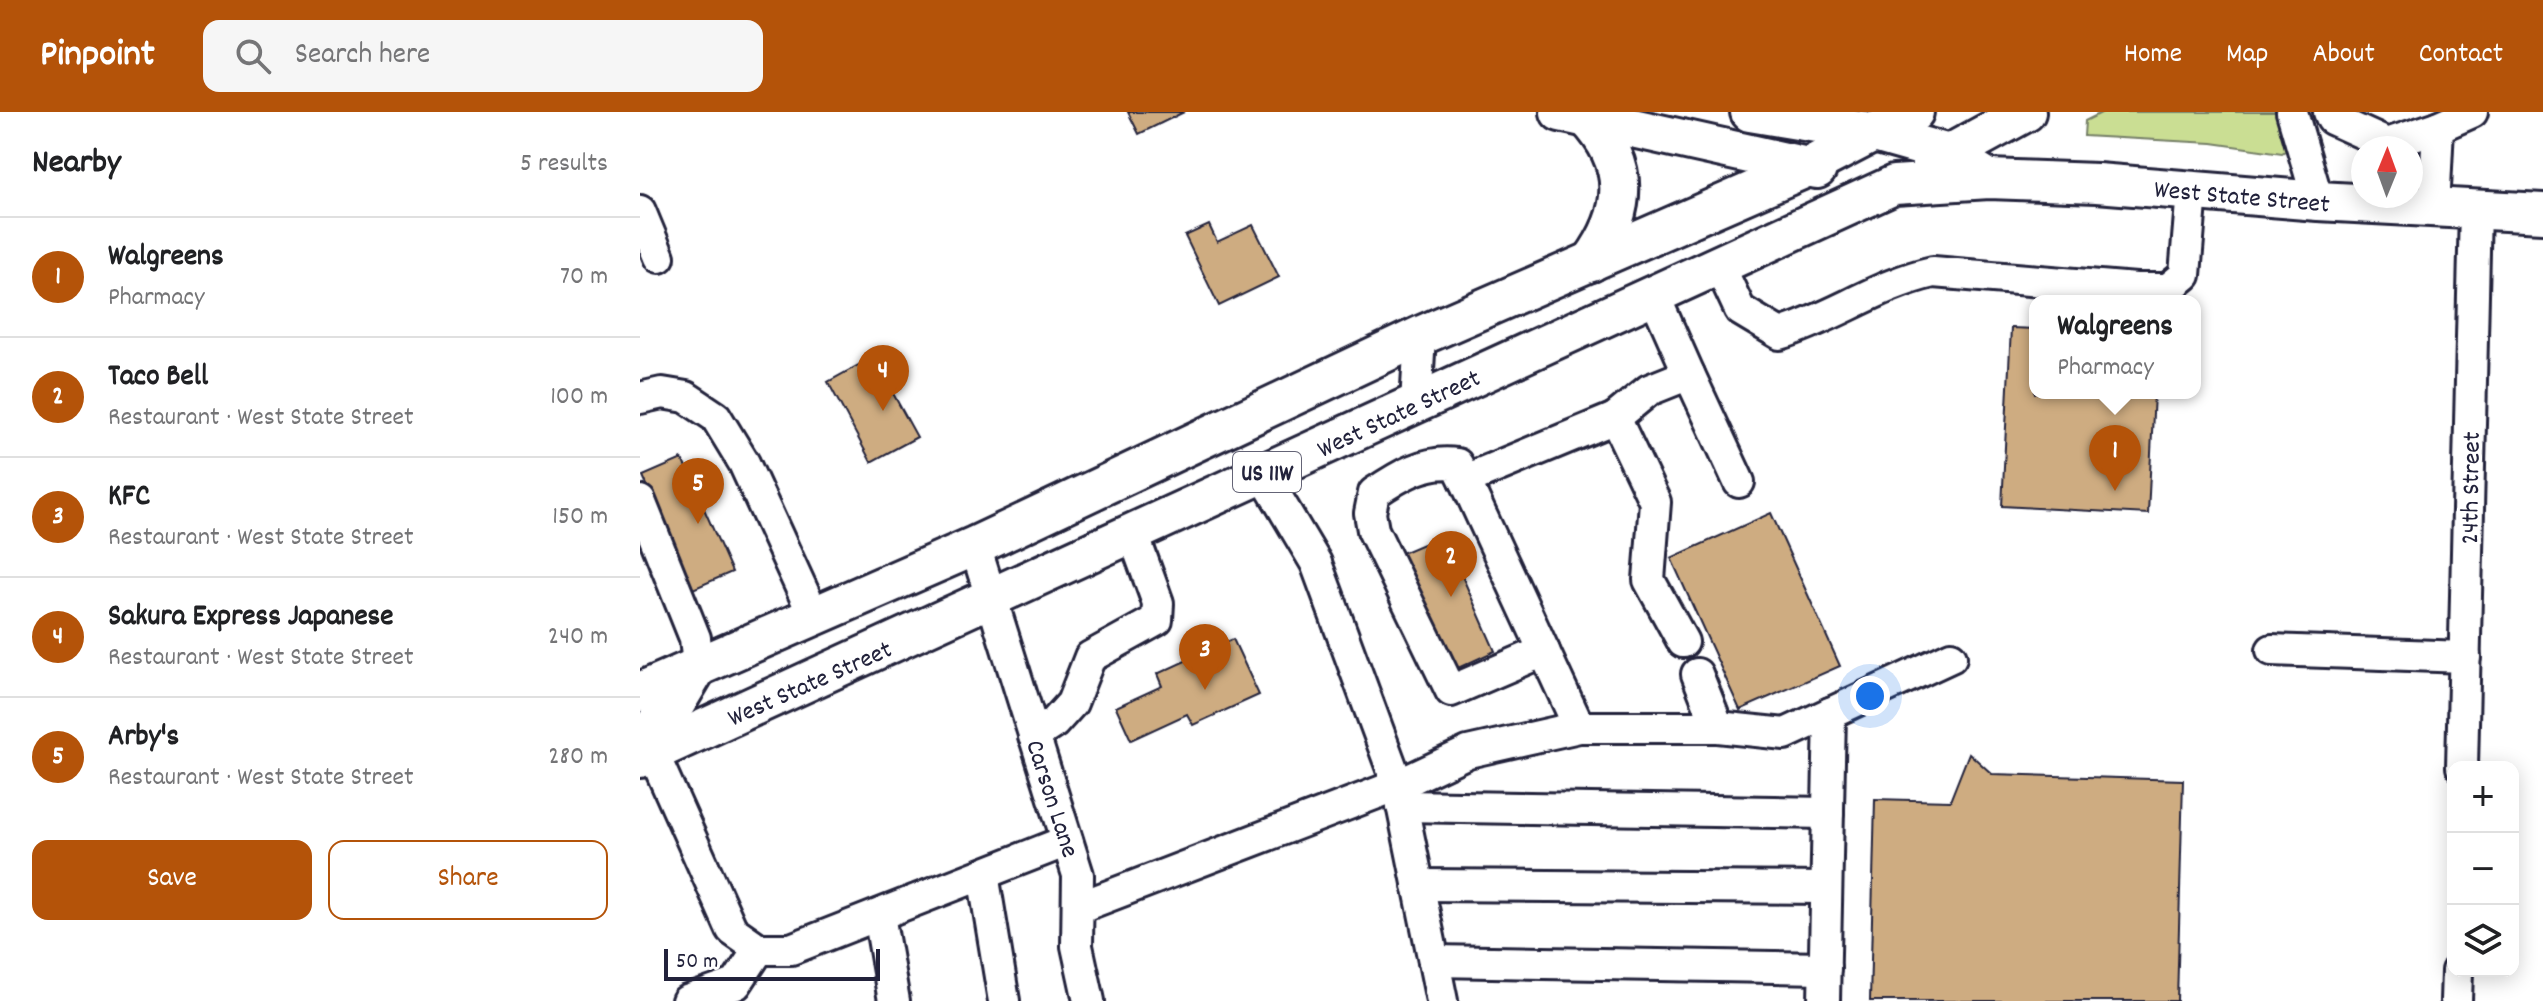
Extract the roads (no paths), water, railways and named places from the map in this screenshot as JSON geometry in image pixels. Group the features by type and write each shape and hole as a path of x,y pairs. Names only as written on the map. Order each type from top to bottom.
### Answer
{"main road":[{"name":"West State Street","path":"1750,112 1871,132 1949,154 1989,179"},
{"name":"US 11W","path":"640,692 975,546 1420,336 1808,167 1914,112"},
{"name":"US 11W","path":"1894,185 2026,112"},
{"path":"1574,115 1894,185"},
{"path":"1574,115 1606,138 1617,167 1619,192 1616,218 1591,262"},
{"name":"West State Street","path":"646,756 1894,185 1989,179 2097,183 2318,201 2543,213"},
{"path":"646,756 654,727 664,712 676,703 698,666"}],"street":[{"path":"2292,112 2318,201"},
{"path":"2329,112 2332,119 2387,144 2472,112"},
{"path":"2434,208 2438,127"},
{"path":"1719,265 1740,310 1780,334 1812,324 1905,279 1933,272 2168,289 2185,275 2192,191"},
{"name":"24th Street","path":"2462,761 2475,209"},
{"path":"640,211 659,257"},
{"path":"1654,295 1739,482"},
{"path":"1416,404 1420,336"},
{"path":"1465,480 1615,418 1649,390 1689,374"},
{"path":"640,398 662,393 686,397 716,417 744,463 814,616"},
{"path":"1615,418 1655,502 1649,580 1683,642"},
{"path":"1544,651 1451,691 1373,530 1370,513 1374,493 1403,473 1442,461 1457,464 1465,480 1544,651 1579,727"},
{"path":"1263,474 1316,563 1400,796 1442,1001"},
{"path":"640,501 695,638 698,666"},
{"path":"1034,736 1054,723 1072,703 1090,657 1157,620 1158,603 1133,534"},
{"name":"Carson Lane","path":"975,546 1078,875 1080,907 1077,946 1089,1001"},
{"path":"2272,650 2465,657"},
{"path":"1080,907 1400,796 1468,752 1579,727 1718,727 1785,734 1951,657"},
{"path":"1697,674 1718,727"},
{"path":"1824,1001 1830,713"},
{"path":"646,756 732,930 759,949 791,949 1067,841"},
{"path":"1400,796 1828,813"},
{"path":"983,874 1004,1001"},
{"path":"1418,885 1826,888"},
{"path":"879,915 894,1001"},
{"path":"687,1001 736,984 759,949"},
{"path":"1434,961 1825,968"},
{"path":"2456,1001 2457,977"}],"place":[{"name":"Sakura Express Japanese","path":"883,411"},
{"name":"Walgreens","path":"2115,491"},
{"name":"Arby's","path":"698,524"},
{"name":"Taco Bell","path":"1451,597"},
{"name":"KFC","path":"1205,690"}]}
